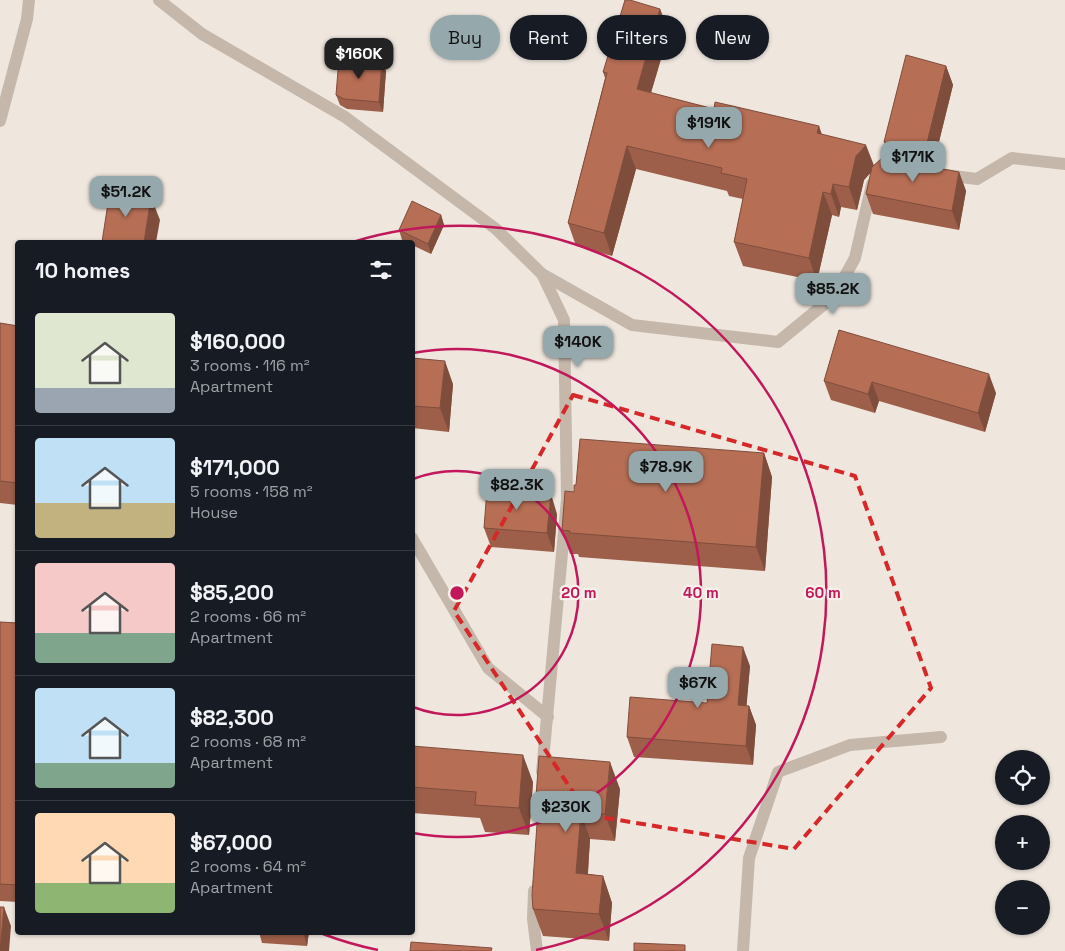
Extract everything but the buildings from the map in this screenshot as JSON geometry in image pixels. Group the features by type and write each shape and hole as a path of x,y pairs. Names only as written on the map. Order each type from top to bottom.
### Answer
{"street":[{"path":"0,121 26,19 29,0"},
{"path":"159,0 202,34 345,117 496,229 542,274 632,325 778,342 834,296 855,258 872,182 879,175"},
{"path":"932,174 977,179 1012,158 1065,164"},
{"path":"541,783 566,509 564,320 542,274"},
{"path":"415,543 488,668 548,717"},
{"path":"743,951 749,858 778,772 850,745 941,737"},
{"path":"535,880 533,919 537,951"}],"highlighted area":[{"path":"573,395 855,476 931,688 794,849 588,815 454,611"}]}
